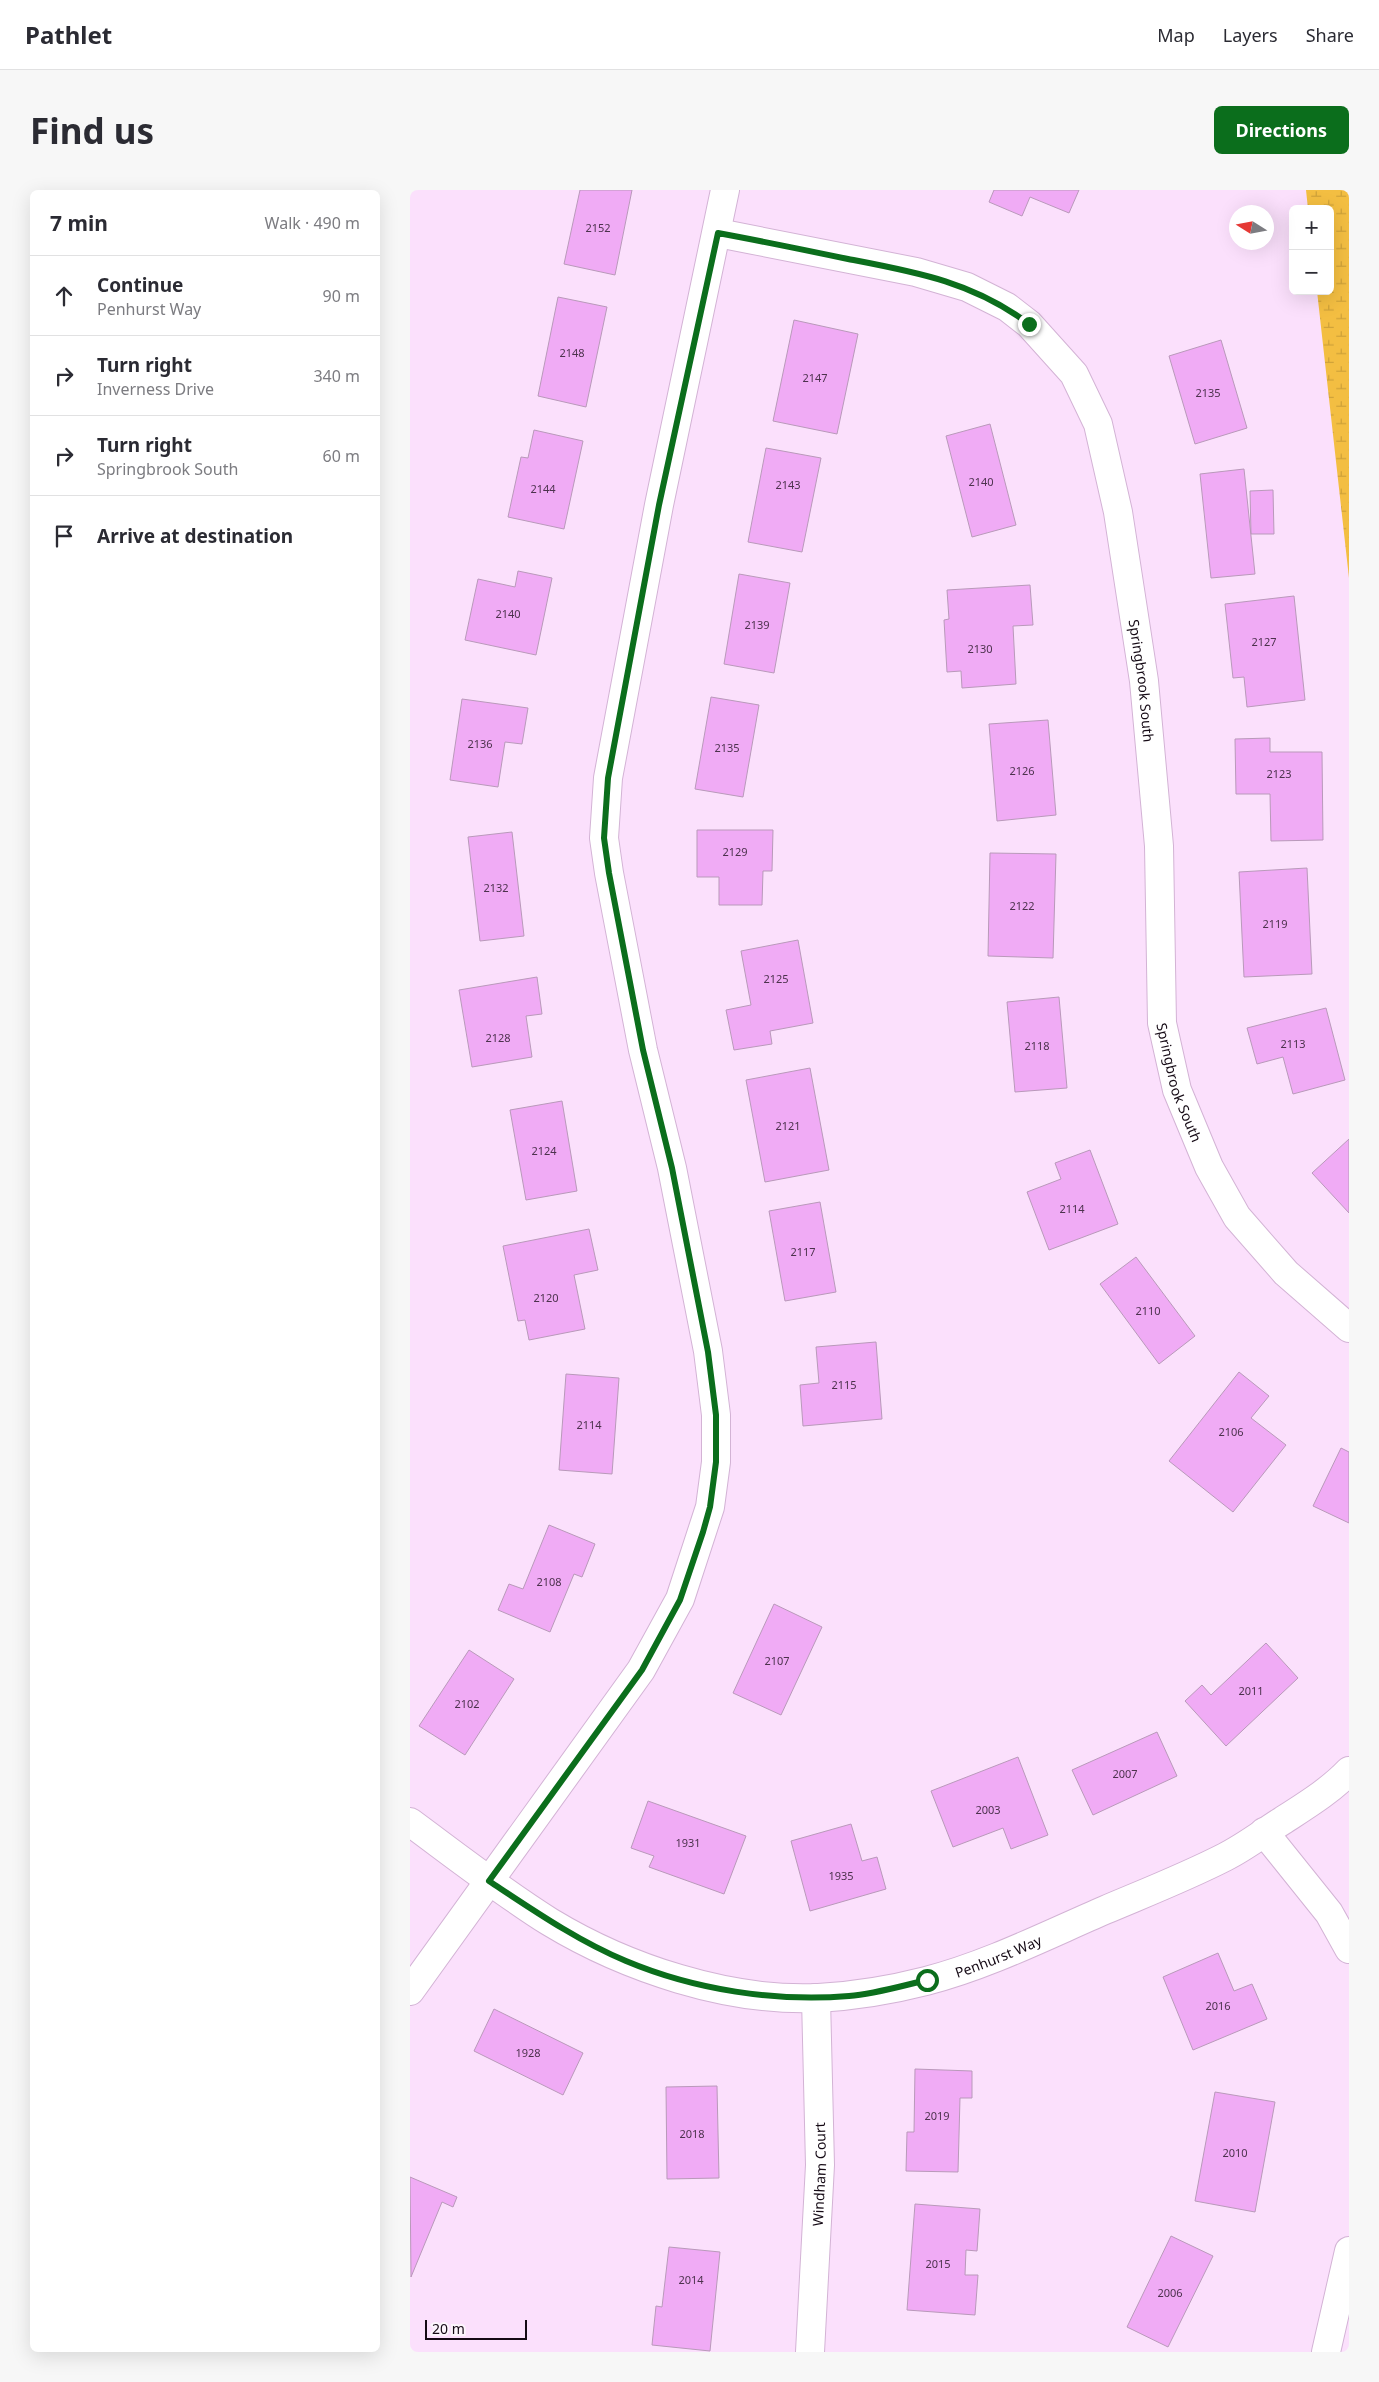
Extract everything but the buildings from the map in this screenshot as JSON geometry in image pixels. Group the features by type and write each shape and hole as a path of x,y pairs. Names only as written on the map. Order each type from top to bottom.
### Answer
{"street":[{"path":"410,1991 642,1670 680,1600 707,1515 716,1462 716,1415 708,1352 672,1168 643,1050 604,838 608,778 659,505 718,233 725,190"},
{"name":"Springbrook South","path":"718,233 916,272 967,287 1007,307 1029,324 1074,374 1098,424 1118,512 1144,681 1160,846 1162,1023 1177,1090 1209,1167 1236,1217 1286,1273 1349,1328"},
{"name":"Penhurst Way","path":"410,1822 489,1881 552,1923 624,1960 652,1971 723,1990 792,1998 816,1998 852,1996 927,1980 990,1959 1166,1884 1226,1856 1307,1805 1349,1771"},
{"path":"1264,1832 1328,1913 1349,1949"},
{"name":"Windham Court","path":"810,2352 820,2166 816,1998"},
{"path":"1326,2352 1349,2251"}],"green space":[{"path":"1306,190 1349,190 1349,578 1317,295 1334,295 1334,205 1308,205"}],"route":[{"path":"927,1980 852,1996 816,1998 792,1998 723,1990 652,1971 624,1960 552,1923 489,1881 642,1670 680,1600 710,1507 716,1462 716,1415 708,1352 672,1168 643,1050 604,838 608,778 659,505 692,342 718,233 916,272 967,287 1007,307 1029,324"}]}
